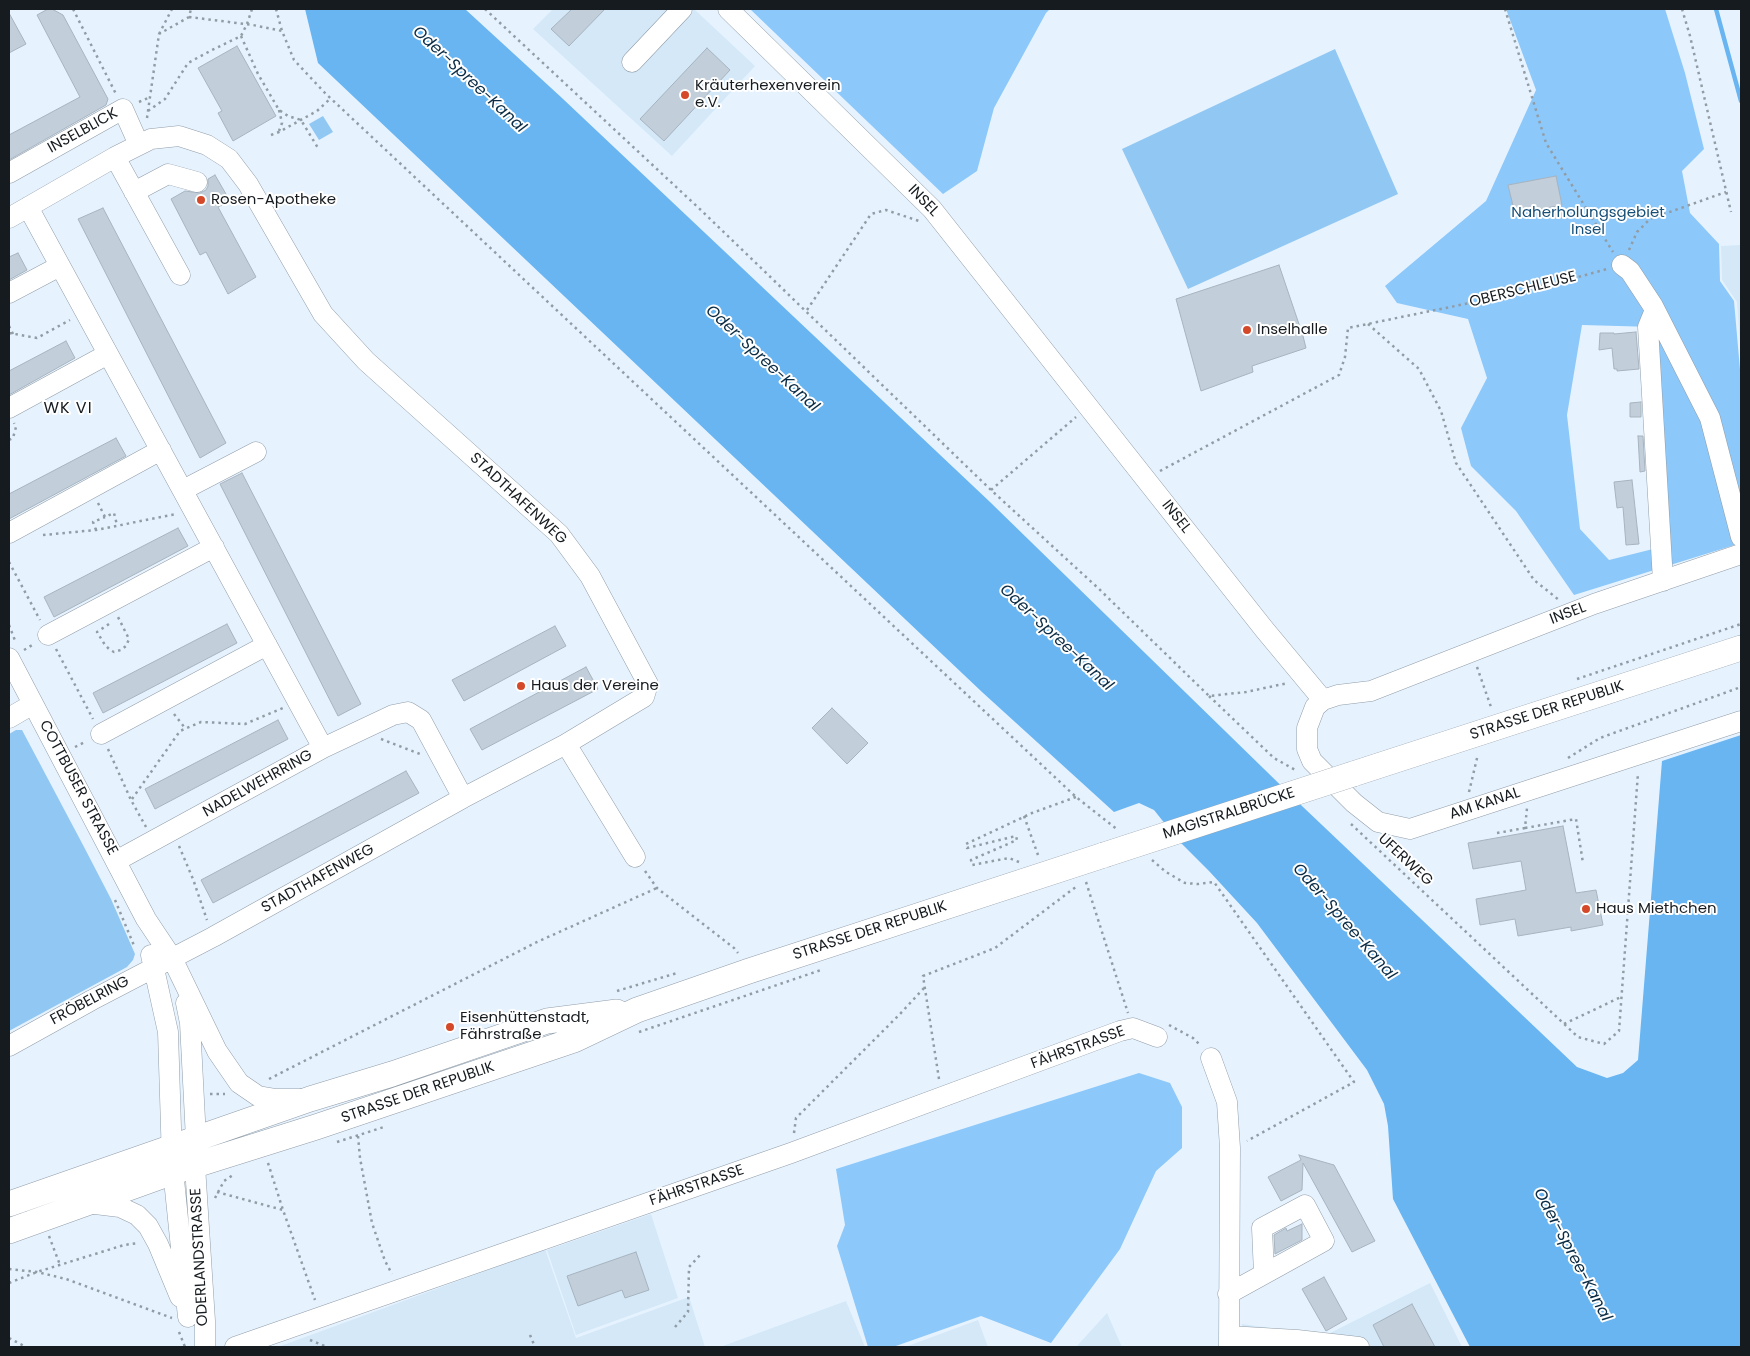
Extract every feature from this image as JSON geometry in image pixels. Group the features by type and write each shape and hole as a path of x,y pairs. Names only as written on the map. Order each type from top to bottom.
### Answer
{"main road":[{"name":"STRASSE DER REPUBLIK","path":"1353,774 1741,648"},
{"name":"MAGISTRALBRÜCKE","path":"1104,855 1353,774"},
{"name":"STRASSE DER REPUBLIK","path":"9,1232 184,1169 316,1127 574,1040 637,1021 749,971 1104,855"},
{"name":"STRASSE DER REPUBLIK","path":"9,1204 310,1099 392,1074 547,1021 637,1021"}],"street":[{"path":"632,62 682,9"},
{"name":"INSEL","path":"728,9 932,209 1145,479 1323,700 1338,695 1371,691 1574,612 1741,554"},
{"name":"INSELBLICK","path":"9,172 123,109 145,142"},
{"name":"STADTHAFENWEG","path":"145,142 180,136 207,145 229,158 248,184 323,314 366,361 560,534 590,576 648,684 644,697 566,744 463,798 172,958"},
{"path":"9,218 115,157 145,142"},
{"path":"115,157 180,275"},
{"path":"134,192 168,174 197,182"},
{"name":"NADELWEHRRING","path":"28,207 323,748 116,861"},
{"path":"1626,260 1630,271 1655,310 1710,418 1741,537"},
{"path":"9,293 60,266"},
{"path":"1655,310 1648,327 1663,580"},
{"path":"10,414 108,354"},
{"path":"9,533 161,450"},
{"path":"182,490 256,452"},
{"path":"48,635 115,610 214,547"},
{"path":"101,734 267,645"},
{"name":"COTTBUSER STRASSE","path":"13,651 33,704 146,919 172,958 217,1051 239,1083 258,1096 276,1099 310,1099"},
{"name":"AM KANAL","path":"1323,700 1315,707 1307,728 1307,749 1312,760 1354,803 1378,822 1410,829 1741,721"},
{"path":"9,718 33,704"},
{"path":"323,748 393,715 408,712 421,720 463,798"},
{"path":"566,744 635,857"},
{"name":"COTTBUSER STRASSE","path":"146,919 147,970 161,996 168,1032 171,1147"},
{"name":"FRÖBELRING","path":"9,1046 172,958"},
{"name":"COTTBUSER STRASSE","path":"182,980 190,1023 196,1139"},
{"name":"FÄHRSTRASSE","path":"236,1347 791,1153 1120,1032 1133,1028 1157,1037"},
{"path":"1211,1058 1227,1102 1230,1148 1229,1341 1359,1347"},
{"path":"184,1169 196,1139"},
{"path":"171,1147 184,1169"},
{"name":"ODERLANDSTRASSE","path":"181,1318 184,1169"},
{"name":"ODERLANDSTRASSE","path":"184,1169 205,1347"},
{"name":"ODERLANDSTRASSE","path":"87,1204 120,1208 137,1215 148,1226 158,1244 181,1318 200,1347"},
{"path":"1228,1294 1264,1274"}],"path":[{"path":"73,9 123,109"},
{"path":"145,142 159,34 172,9"},
{"path":"189,17 191,9"},
{"path":"148,111 165,99 188,63 240,36 247,24 252,9"},
{"path":"276,9 282,31 294,60 331,98 1076,797 1121,832"},
{"path":"485,9 807,310 991,490 1098,588 1274,758 1298,771"},
{"path":"1505,9 1546,143 1591,219 1626,260"},
{"path":"1682,9 1731,212"},
{"path":"159,34 189,17 247,24 282,31"},
{"path":"240,36 258,74 279,110 282,123 279,132"},
{"path":"271,135 301,120 331,98"},
{"path":"279,110 288,116 301,120 318,148"},
{"path":"1626,260 1628,248 1637,232 1650,219 1727,192"},
{"path":"807,310 871,214 886,210 919,221"},
{"name":"OBERSCHLEUSE","path":"1145,479 1339,375 1345,357 1348,328 1528,291 1626,260"},
{"path":"9,333 36,338 85,312"},
{"path":"1368,324 1419,369 1441,412 1456,462 1534,580 1574,612"},
{"path":"9,326 13,334"},
{"path":"991,490 1088,406"},
{"path":"9,440 13,438 16,427 10,414"},
{"path":"90,489 105,516"},
{"path":"38,536 96,530 194,511"},
{"path":"96,530 93,522 114,513 117,525"},
{"path":"9,562 101,734 131,800 154,841"},
{"path":"115,610 129,639 126,646 114,652 105,645 97,632 115,610"},
{"path":"9,625 13,651"},
{"path":"1472,652 1490,708"},
{"path":"1209,696 1246,692 1306,679"},
{"path":"131,800 180,731 201,722 245,724 298,702"},
{"path":"360,730 445,764"},
{"path":"1465,811 1478,753"},
{"name":"UFERWEG","path":"1350,824 1564,1024 1578,1036 1604,1044 1619,1031 1640,754"},
{"path":"1011,866 1020,863 1009,858 972,865 971,860 1018,840 1016,836 967,848 966,844 1024,816 1076,797"},
{"path":"1024,816 1038,857"},
{"path":"1525,828 1576,820 1583,863"},
{"path":"172,831 194,879 213,937"},
{"path":"635,857 657,888 734,948 738,955"},
{"path":"1151,858 1166,872 1185,883 1214,882 1354,1082 1250,1140 1230,1148"},
{"path":"1085,880 1133,1028"},
{"path":"942,1097 923,976 995,948 1078,885"},
{"path":"274,1076 537,942 657,888"},
{"path":"111,892 147,970"},
{"path":"637,1021 823,969"},
{"path":"615,992 682,972"},
{"path":"791,1153 796,1118 925,987"},
{"path":"1564,1024 1622,997"},
{"path":"333,1143 391,1124"},
{"path":"358,1136 360,1158 372,1223 385,1261 400,1289"},
{"path":"266,1157 320,1317"},
{"path":"238,1171 224,1181 217,1192 283,1210"},
{"path":"48,1233 60,1265"},
{"path":"9,1283 37,1272 124,1245 144,1242"},
{"path":"675,1327 688,1312 689,1267 701,1254"},
{"path":"9,1268 37,1272 66,1280 181,1318"},
{"path":"530,1335 535,1347"},
{"path":"9,1338 26,1347"}],"shaded area":[{"path":"553,9 694,9 755,66 672,156 533,29"},
{"path":"1335,49 1398,194 1188,289 1122,149"},
{"path":"323,116 333,132 319,140 309,124"},
{"path":"1741,245 1741,356 1737,302 1722,280 1721,246"},
{"path":"16,730 22,730 111,899 135,954 127,967 9,1031 9,734"},
{"path":"651,1214 678,1298 576,1335 547,1250"},
{"path":"545,1249 576,1338 689,1297 705,1347 278,1347"},
{"path":"1430,1283 1462,1347 1241,1347 1242,1324 1324,1336"},
{"path":"846,1301 865,1347 720,1347"},
{"path":"1107,1313 1122,1347 1076,1347"},
{"path":"978,1320 988,1347 905,1347"}],"green space":[{"path":"750,9 1050,9 1046,13 994,108 977,171 943,194"},
{"name":"Naherholungsgebiet Insel","path":"1506,9 1665,9 1685,73 1704,149 1682,171 1690,213 1719,244 1720,281 1734,301 1741,381 1741,543 1574,595 1516,511 1471,466 1461,428 1487,378 1468,319 1397,303 1385,286 1486,201 1536,90","holes":["1582,325 1654,327 1665,546 1609,560 1580,529 1567,415"]},
{"path":"1139,1073 1170,1083 1182,1107 1182,1148 1156,1171 1120,1249 1051,1343 981,1316 893,1347 868,1347 837,1246 845,1225 836,1169"}],"water":[{"name":"Oder-Spree-Kanal","path":"305,9 465,9 562,98 990,502 1302,806 1577,1067 1607,1078 1623,1073 1638,1060 1662,761 1741,735 1741,1347 1470,1347 1393,1199 1388,1126 1384,1104 1367,1070 1257,923 1178,840 1154,810 1139,803 1114,812 982,692 318,63"}],"building":[{"path":"48,9 63,15 108,99 106,105 9,160 9,135 80,97 37,15"},
{"path":"572,9 605,9 569,46 551,29"},
{"path":"9,13 26,44 9,53"},
{"path":"237,46 276,116 233,141 218,113 222,111 198,68"},
{"name":"Kräuterhexenverein e.V.","path":"707,48 730,70 664,141 640,119"},
{"path":"215,175 230,201 218,207 256,277 228,294 206,252 200,255 171,199 185,191 200,193 206,190 208,179"},
{"path":"1556,176 1562,205 1515,214 1508,185"},
{"path":"103,208 226,443 200,458 78,219"},
{"path":"18,253 27,270 9,280 9,257"},
{"name":"Inselhalle","path":"1279,265 1306,348 1252,366 1253,372 1201,391 1176,299"},
{"path":"1636,332 1639,369 1617,371 1617,369 1614,369 1612,348 1599,350 1600,333"},
{"path":"66,341 75,358 9,395 9,371"},
{"path":"1641,402 1641,417 1630,417 1630,403"},
{"path":"1638,436 1643,436 1645,471 1640,472"},
{"path":"116,438 126,456 9,519 9,494"},
{"path":"242,473 361,704 338,716 220,484"},
{"path":"1632,480 1639,544 1626,545 1623,507 1617,508 1614,482"},
{"path":"178,528 188,546 54,617 44,597"},
{"path":"227,624 237,643 103,713 93,693"},
{"path":"555,626 566,646 464,701 452,680"},
{"path":"586,667 598,689 482,750 470,729"},
{"path":"832,708 868,743 847,764 812,728"},
{"path":"278,720 288,739 155,809 145,789"},
{"path":"406,771 419,793 213,903 201,880"},
{"path":"1563,826 1576,893 1596,890 1603,925 1571,931 1571,927 1518,936 1515,919 1480,925 1476,899 1526,890 1521,861 1473,869 1468,843"},
{"path":"1299,1155 1334,1165 1375,1241 1352,1252 1303,1163 1302,1190 1281,1201 1268,1177 1301,1160"},
{"path":"1302,1224 1302,1240 1275,1254 1274,1235 1286,1228 1287,1231"},
{"path":"636,1252 649,1290 625,1298 622,1290 578,1306 567,1276"},
{"path":"1324,1277 1347,1319 1326,1331 1302,1289"},
{"path":"1412,1304 1435,1347 1384,1347 1373,1325"}],"waterway":[{"path":"1716,9 1741,101"}],"place":[{"name":"Kräuterhexenverein e.V.","path":"685,95"},
{"name":"Rosen-Apotheke","path":"201,200"},
{"name":"Inselhalle","path":"1247,330"},
{"name":"Haus der Vereine","path":"521,686"},
{"name":"Haus Miethchen","path":"1586,909"},
{"name":"Eisenhüttenstadt, Fährstraße","path":"450,1027"}],"district":[{"name":"WK VI","path":"68,409"}]}
